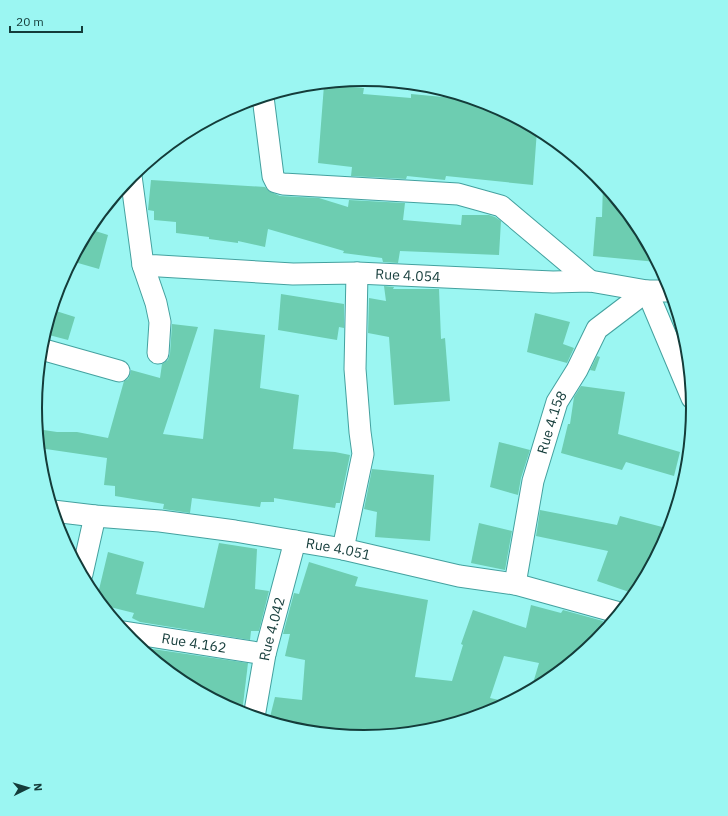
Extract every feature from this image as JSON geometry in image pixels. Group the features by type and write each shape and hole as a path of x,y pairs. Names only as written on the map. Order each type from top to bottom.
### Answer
{"street":[{"path":"264,102 273,176 276,182 283,184 458,194 501,206 590,281"},
{"path":"132,184 143,265 156,303 160,322 158,353"},
{"name":"Rue 4.054","path":"143,265 293,274 357,273 553,282 590,281 647,291 664,291"},
{"path":"343,549 363,454 355,369 357,273"},
{"path":"647,291 684,380"},
{"name":"Rue 4.158","path":"515,584 533,480 558,402 597,329 647,291"},
{"path":"47,351 119,371"},
{"name":"Rue 4.051","path":"59,511 95,516 167,522 235,531 343,549 459,576 515,584 613,611"},
{"path":"84,566 95,516"},
{"name":"Rue 4.042","path":"255,711 265,654 295,541"},
{"name":"Rue 4.162","path":"134,634 265,654"}],"building":[{"path":"348,87 364,88 363,94 411,98 411,94 449,97 468,103 506,119 537,136 533,185 446,176 445,180 407,176 406,179 351,176 352,167 318,163 324,89"},
{"path":"151,180 265,187 269,191 280,196 319,198 348,207 349,200 405,203 403,220 461,225 462,215 489,215 501,221 499,255 400,251 398,263 383,262 382,258 343,253 344,251 268,229 265,247 238,241 238,243 209,239 209,237 176,233 176,222 154,220 154,211 148,210"},
{"path":"603,192 632,229 651,261 593,256 596,217 602,217"},
{"path":"95,231 108,235 99,269 77,263"},
{"path":"384,286 394,287 393,289 439,289 441,339 445,338 450,401 394,405 389,337 368,333 369,298 386,301"},
{"path":"281,294 344,304 344,328 339,327 337,340 278,330"},
{"path":"57,311 75,317 68,340 50,335"},
{"path":"535,313 570,322 563,344 574,348 567,363 527,352"},
{"path":"172,324 198,327 163,434 203,439 214,329 265,335 260,388 299,395 293,449 335,452 350,455 340,503 336,503 335,508 274,498 274,502 261,502 260,507 192,498 190,513 163,509 164,504 115,496 115,486 104,485 107,458 45,449 43,430 57,432 77,432 108,438 124,381 128,379 131,370 160,378 162,364 168,360 170,354"},
{"path":"597,356 600,357 595,371 590,370"},
{"path":"581,386 625,392 618,434 680,452 674,476 626,462 622,470 561,453 568,424 570,424 574,397"},
{"path":"499,442 530,450 521,478 518,495 490,487"},
{"path":"372,469 434,475 430,541 375,537 377,512 364,509"},
{"path":"540,510 617,525 620,516 663,527 643,569 628,592 597,581 608,551 536,536"},
{"path":"479,523 512,531 505,570 471,563"},
{"path":"219,543 257,549 255,589 269,591 259,631 251,631 250,640 140,622 132,618 134,613 112,607 99,591 108,552 144,562 136,594 204,608"},
{"path":"309,562 358,577 355,586 428,600 415,677 452,681 463,645 461,644 473,610 526,628 531,605 561,613 563,610 603,621 602,624 592,636 576,650 533,682 539,663 504,656 490,698 499,700 468,713 427,724 406,727 364,730 343,729 301,724 270,716 275,697 302,700 305,660 285,656 290,634 283,634 294,593 299,594"},
{"path":"151,649 248,663 243,706 222,697 185,676"}]}
